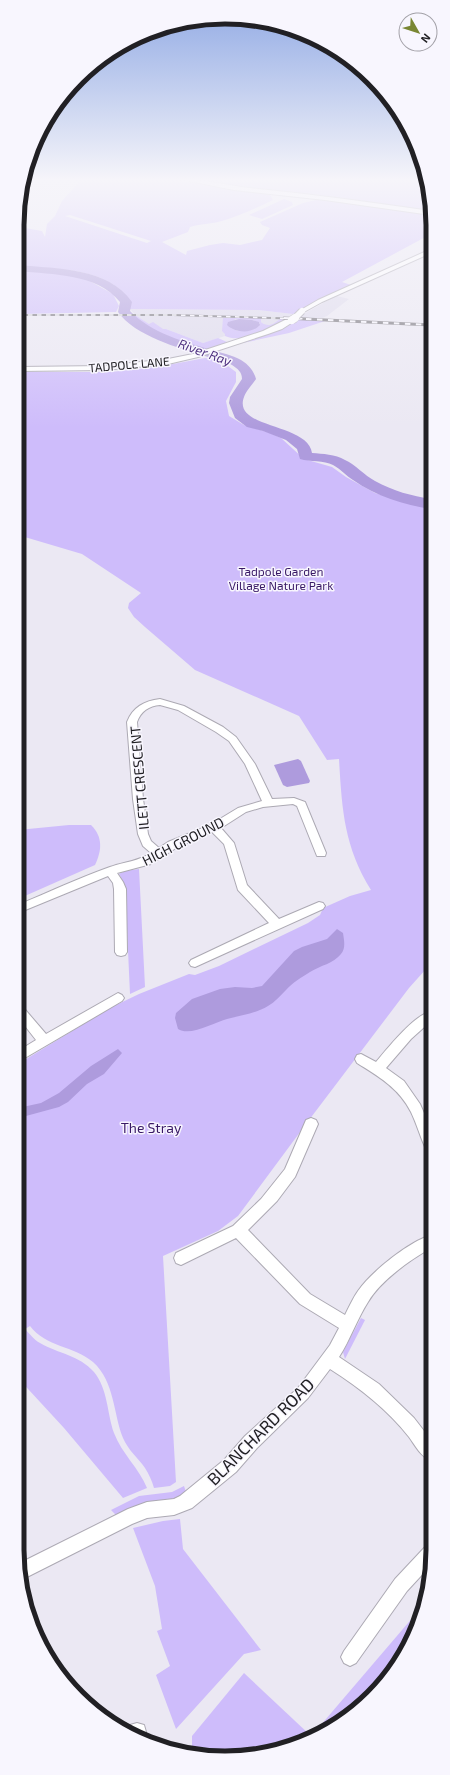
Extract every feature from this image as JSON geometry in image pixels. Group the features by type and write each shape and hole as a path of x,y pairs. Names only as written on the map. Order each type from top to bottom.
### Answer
{"street":[{"name":"TADPOLE LANE","path":"24,369 124,366 160,362 192,356 271,331 292,320 302,311 320,301 407,262"},
{"name":"ILETT CRESCENT","path":"158,854 146,843 143,834 138,799 132,722 135,714 139,710 152,702 160,701 173,704 215,726 231,738 242,751 268,803"},
{"name":"HIGH GROUND","path":"24,907 126,865 144,862 177,842 214,827 242,810 268,803 291,801 301,804 321,853"},
{"path":"214,827 229,843 242,887 277,924"},
{"path":"110,871 118,882 120,889 121,952"},
{"path":"195,963 319,906"},
{"path":"24,1053 118,998"},
{"path":"24,1016 44,1041"},
{"path":"377,1069 407,1036 426,1019"},
{"path":"361,1059 393,1080 405,1092 426,1132"},
{"path":"181,1258 238,1230 271,1199 291,1172 311,1124"},
{"path":"238,1230 305,1299 348,1325"},
{"name":"BLANCHARD ROAD","path":"25,1569 128,1517 147,1510 174,1507 186,1502 230,1466 251,1442 298,1398 329,1359 340,1342 363,1296 376,1281 404,1258 426,1244"},
{"path":"329,1359 371,1387 389,1402 426,1446"},
{"path":"350,1658 401,1585 426,1558"}],"shaded area":[{"path":"337,296 349,299 327,316 317,320 282,318 270,326 267,326 261,322 261,318 225,334 225,336 203,343 149,324 137,317 130,309 258,310 302,315"},
{"path":"239,319 259,322 260,325 253,330 239,331 230,328 227,325 228,322"},
{"path":"298,759 301,761 310,781 309,783 287,787 283,785 274,765"},
{"path":"337,929 343,933 343,952 334,960 297,980 271,1004 258,1011 227,1019 196,1030 183,1031 178,1029 175,1018 176,1013 192,999 220,989 235,987 252,988 262,986 294,951 327,939"},
{"path":"118,1049 122,1053 104,1074 87,1084 68,1102 59,1107 24,1117 24,1107 41,1103 59,1093 91,1066"}],"green space":[{"path":"24,262 379,262 342,282 351,285 320,299 293,314 258,310 130,309 127,308 130,300 120,289 108,281 64,269 24,266"},
{"path":"24,270 68,275 86,279 113,294 119,306 116,312 24,314"},
{"path":"129,315 135,315 149,324 153,322 163,329 203,343 218,338 227,342 215,347 203,349 196,348 154,330"},
{"path":"223,318 261,318 261,322 266,325 273,324 280,319 287,321 248,337 232,338 225,336 222,331","holes":["235,319 252,320 260,323 258,327 238,331 231,328"]},
{"path":"298,319 325,321 289,333 243,343 279,330"},
{"path":"205,358 214,359 221,362 236,372 236,382 226,401 229,416 244,425 281,438 304,459 332,467 346,477 375,493 406,503 426,507 426,969 409,988 238,1216 218,1231 163,1256 176,1482 170,1486 154,1488 146,1470 123,1438 110,1388 106,1379 93,1362 44,1338 30,1326 25,1329 40,1343 75,1358 88,1366 99,1379 105,1393 117,1441 140,1474 147,1488 123,1498 64,1428 24,1385 24,1060 110,1008 139,994 189,974 195,975 219,966 308,923 320,915 323,908 350,896 371,890 355,858 346,827 341,795 339,759 327,760 299,716 195,670 134,617 128,608 129,603 141,593 82,554 24,537 24,372 111,372 157,367"},
{"path":"69,825 91,825 98,834 100,844 99,854 95,865 24,896 24,829"},
{"path":"139,869 145,987 130,994 125,885 119,874 125,871"},
{"path":"361,1318 365,1320 345,1359 343,1352"},
{"path":"184,1486 186,1492 178,1498 159,1501 116,1515 111,1510 139,1496 172,1492"},
{"path":"180,1519 183,1549 261,1650 244,1654 176,1729 156,1675 170,1666 157,1631 162,1629 155,1586 133,1528 163,1521"},
{"path":"415,1615 411,1627 399,1650 376,1683 358,1701 337,1717 318,1728"},
{"path":"244,1673 308,1733 277,1744 238,1751 212,1751 192,1748 192,1736"}],"waterway":[{"name":"River Ray","path":"24,268 78,275 106,284 118,292 126,302 124,312 130,319 139,325 173,341 229,359 247,371 249,379 237,397 236,403 240,415 252,424 268,428 291,437 304,448 305,456 335,460 369,484 404,498 426,503"}],"railway":[{"path":"24,315 173,315 299,319"},
{"path":"284,318 299,319"},
{"path":"299,319 309,319"},
{"path":"299,319 426,325"}],"park label":[{"name":"Tadpole Garden Village Nature Park","path":"281,578"},
{"name":"The Stray","path":"151,1127"}]}
